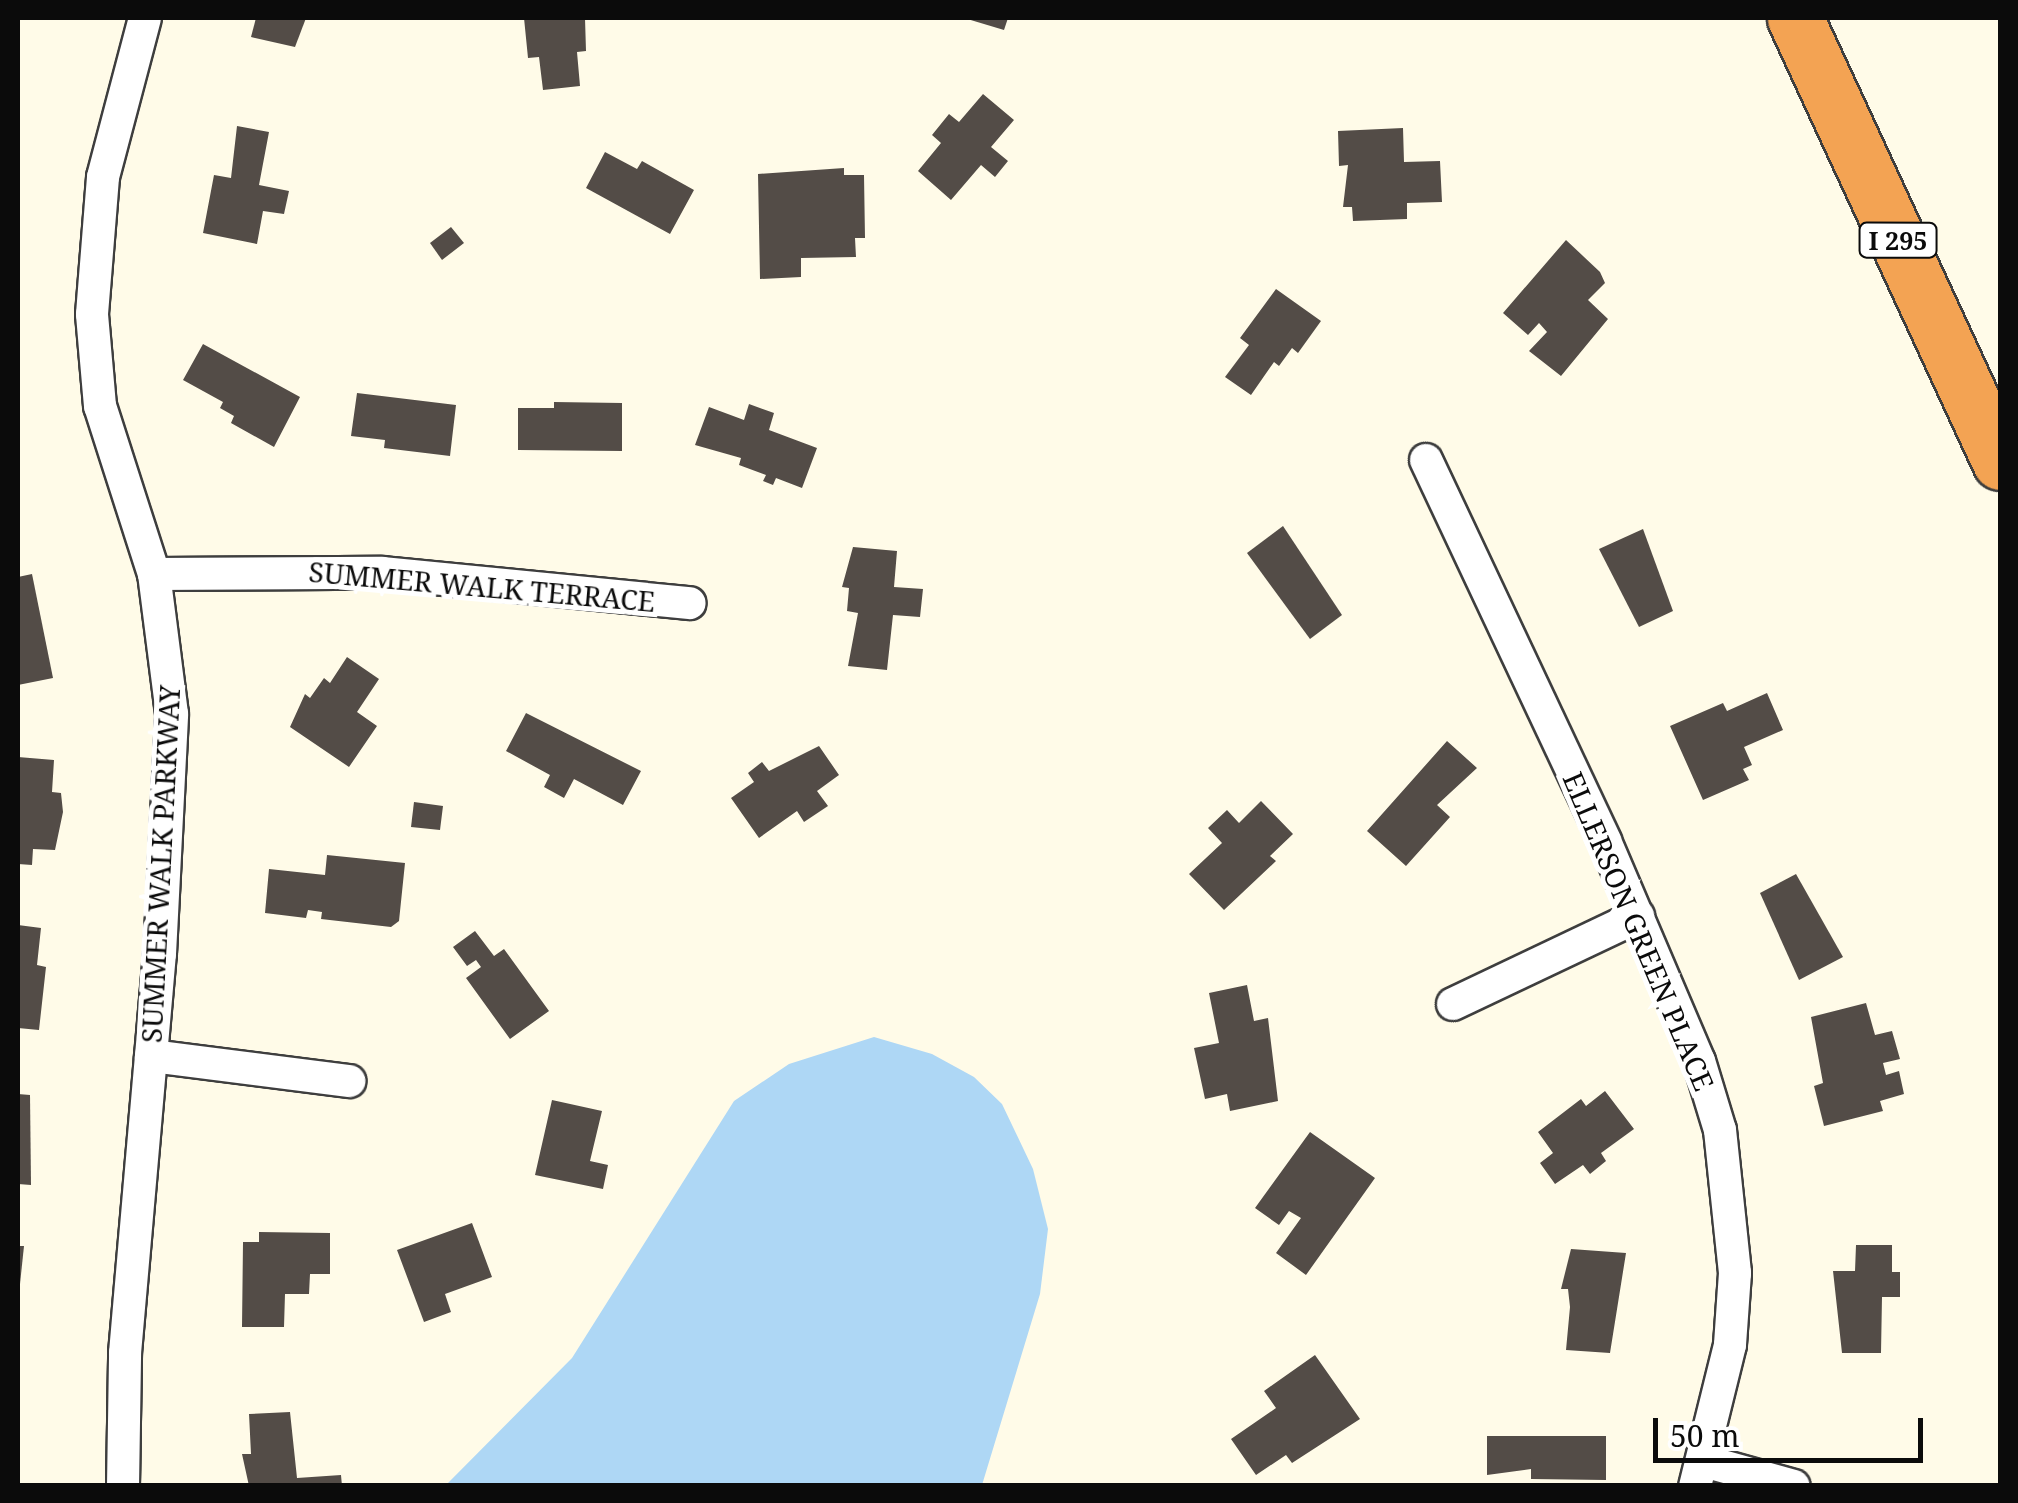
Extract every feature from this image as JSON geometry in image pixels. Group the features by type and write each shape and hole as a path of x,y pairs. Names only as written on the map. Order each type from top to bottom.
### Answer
{"highway":[{"name":"I 295","path":"1795,18 2000,462"}],"street":[{"name":"SUMMER WALK PARKWAY","path":"123,1486 125,1353 151,1056 172,714 154,574 100,406 92,314 104,177 145,18"},
{"name":"ELLERSON GREEN PLACE","path":"1426,460 1638,916 1699,1061 1732,1201 1730,1344 1700,1473"},
{"name":"SUMMER WALK TERRACE","path":"154,574 382,572 690,603"},
{"path":"1453,1004 1638,916"},
{"path":"151,1056 348,1081"},
{"path":"1700,1473 1794,1486"}],"water":[{"path":"874,1037 932,1054 974,1077 1002,1104 1033,1169 1048,1229 1040,1294 982,1485 446,1485 572,1358 734,1101 789,1064"}],"building":[{"path":"256,18 306,18 295,47 251,37"},
{"path":"524,18 585,18 586,51 577,52 580,86 543,90 539,57 528,58"},
{"path":"964,18 1008,18 1004,30"},
{"path":"983,94 1014,120 991,147 1008,161 995,177 981,165 951,200 918,171 941,143 932,135 949,114 959,122"},
{"path":"237,126 269,132 259,185 289,191 284,214 263,211 257,244 203,233 214,175 231,178"},
{"path":"1403,128 1404,162 1440,161 1442,202 1407,203 1407,219 1353,221 1352,207 1343,207 1348,165 1339,166 1338,131"},
{"path":"605,152 637,169 642,161 694,190 670,234 586,188"},
{"path":"844,168 844,175 864,175 865,238 855,238 856,257 801,258 801,277 760,279 758,174"},
{"path":"451,227 464,243 442,260 430,243"},
{"path":"1566,240 1600,272 1605,283 1588,300 1608,319 1561,376 1529,351 1547,332 1539,323 1528,335 1503,313"},
{"path":"1276,289 1321,321 1298,353 1292,348 1279,366 1274,362 1251,395 1225,377 1249,345 1240,338"},
{"path":"203,344 300,397 274,447 231,423 234,416 220,408 223,402 183,380"},
{"path":"357,393 456,405 450,456 384,448 385,440 351,436"},
{"path":"554,402 622,403 622,451 518,450 518,408 554,408"},
{"path":"749,404 774,413 769,430 817,448 802,488 776,478 773,485 763,481 766,475 739,465 741,458 695,445 709,407 744,420"},
{"path":"1283,526 1342,615 1310,639 1247,553"},
{"path":"1643,529 1673,611 1639,627 1599,549"},
{"path":"853,547 897,551 894,587 923,589 920,617 893,615 887,670 848,666 858,613 847,611 849,588 842,587"},
{"path":"32,574 53,678 18,685 18,577"},
{"path":"347,657 379,679 357,712 377,726 349,767 290,727 305,694 310,698 324,678 330,683"},
{"path":"1767,693 1783,730 1744,747 1752,765 1743,769 1749,780 1703,800 1670,726 1723,703 1727,711"},
{"path":"526,713 641,771 623,805 574,779 564,798 544,787 550,775 506,751"},
{"path":"1447,741 1477,768 1437,805 1450,817 1406,866 1367,831"},
{"path":"819,746 839,775 817,791 828,806 804,822 797,811 759,838 731,798 754,782 748,773 762,762 769,771"},
{"path":"18,757 54,760 52,792 61,793 63,812 55,850 33,849 32,865 18,864"},
{"path":"1261,801 1293,834 1270,856 1276,861 1224,910 1189,874 1222,843 1208,828 1227,810 1239,823"},
{"path":"414,802 443,806 440,830 411,827"},
{"path":"327,855 405,863 399,921 391,927 321,919 322,912 308,910 306,918 265,913 269,869 325,875"},
{"path":"1796,874 1843,957 1799,980 1760,893"},
{"path":"18,925 41,928 37,965 46,967 39,1030 18,1028"},
{"path":"475,931 494,956 504,949 549,1011 510,1039 466,978 481,967 476,960 467,966 453,947"},
{"path":"1247,985 1254,1021 1268,1018 1278,1101 1230,1111 1227,1094 1205,1099 1194,1048 1219,1043 1209,993"},
{"path":"1866,1003 1875,1035 1892,1031 1900,1059 1883,1063 1886,1075 1899,1071 1904,1094 1880,1101 1883,1111 1824,1126 1814,1086 1823,1083 1811,1017"},
{"path":"1605,1091 1634,1129 1601,1153 1606,1161 1590,1174 1583,1165 1555,1184 1540,1163 1553,1153 1538,1132 1581,1099 1586,1106"},
{"path":"18,1094 30,1095 31,1185 18,1184"},
{"path":"552,1100 602,1111 590,1161 608,1165 603,1189 535,1175"},
{"path":"1310,1132 1375,1178 1306,1275 1276,1253 1301,1218 1289,1211 1279,1225 1255,1208"},
{"path":"472,1223 492,1277 445,1294 451,1312 424,1322 397,1250"},
{"path":"259,1232 330,1233 330,1274 310,1274 309,1294 285,1294 284,1327 242,1327 243,1242 259,1242"},
{"path":"1856,1245 1892,1245 1892,1272 1900,1272 1900,1297 1882,1297 1881,1353 1842,1353 1833,1271 1855,1271"},
{"path":"18,1246 24,1246 20,1284 18,1284"},
{"path":"1571,1249 1626,1253 1610,1353 1566,1350 1570,1307 1568,1289 1561,1289"},
{"path":"1315,1355 1360,1419 1292,1463 1286,1455 1256,1475 1231,1439 1276,1408 1264,1391"},
{"path":"290,1412 297,1478 341,1475 342,1486 249,1486 242,1454 251,1454 249,1414"},
{"path":"1487,1436 1606,1436 1606,1480 1531,1479 1531,1469 1487,1475"}]}
